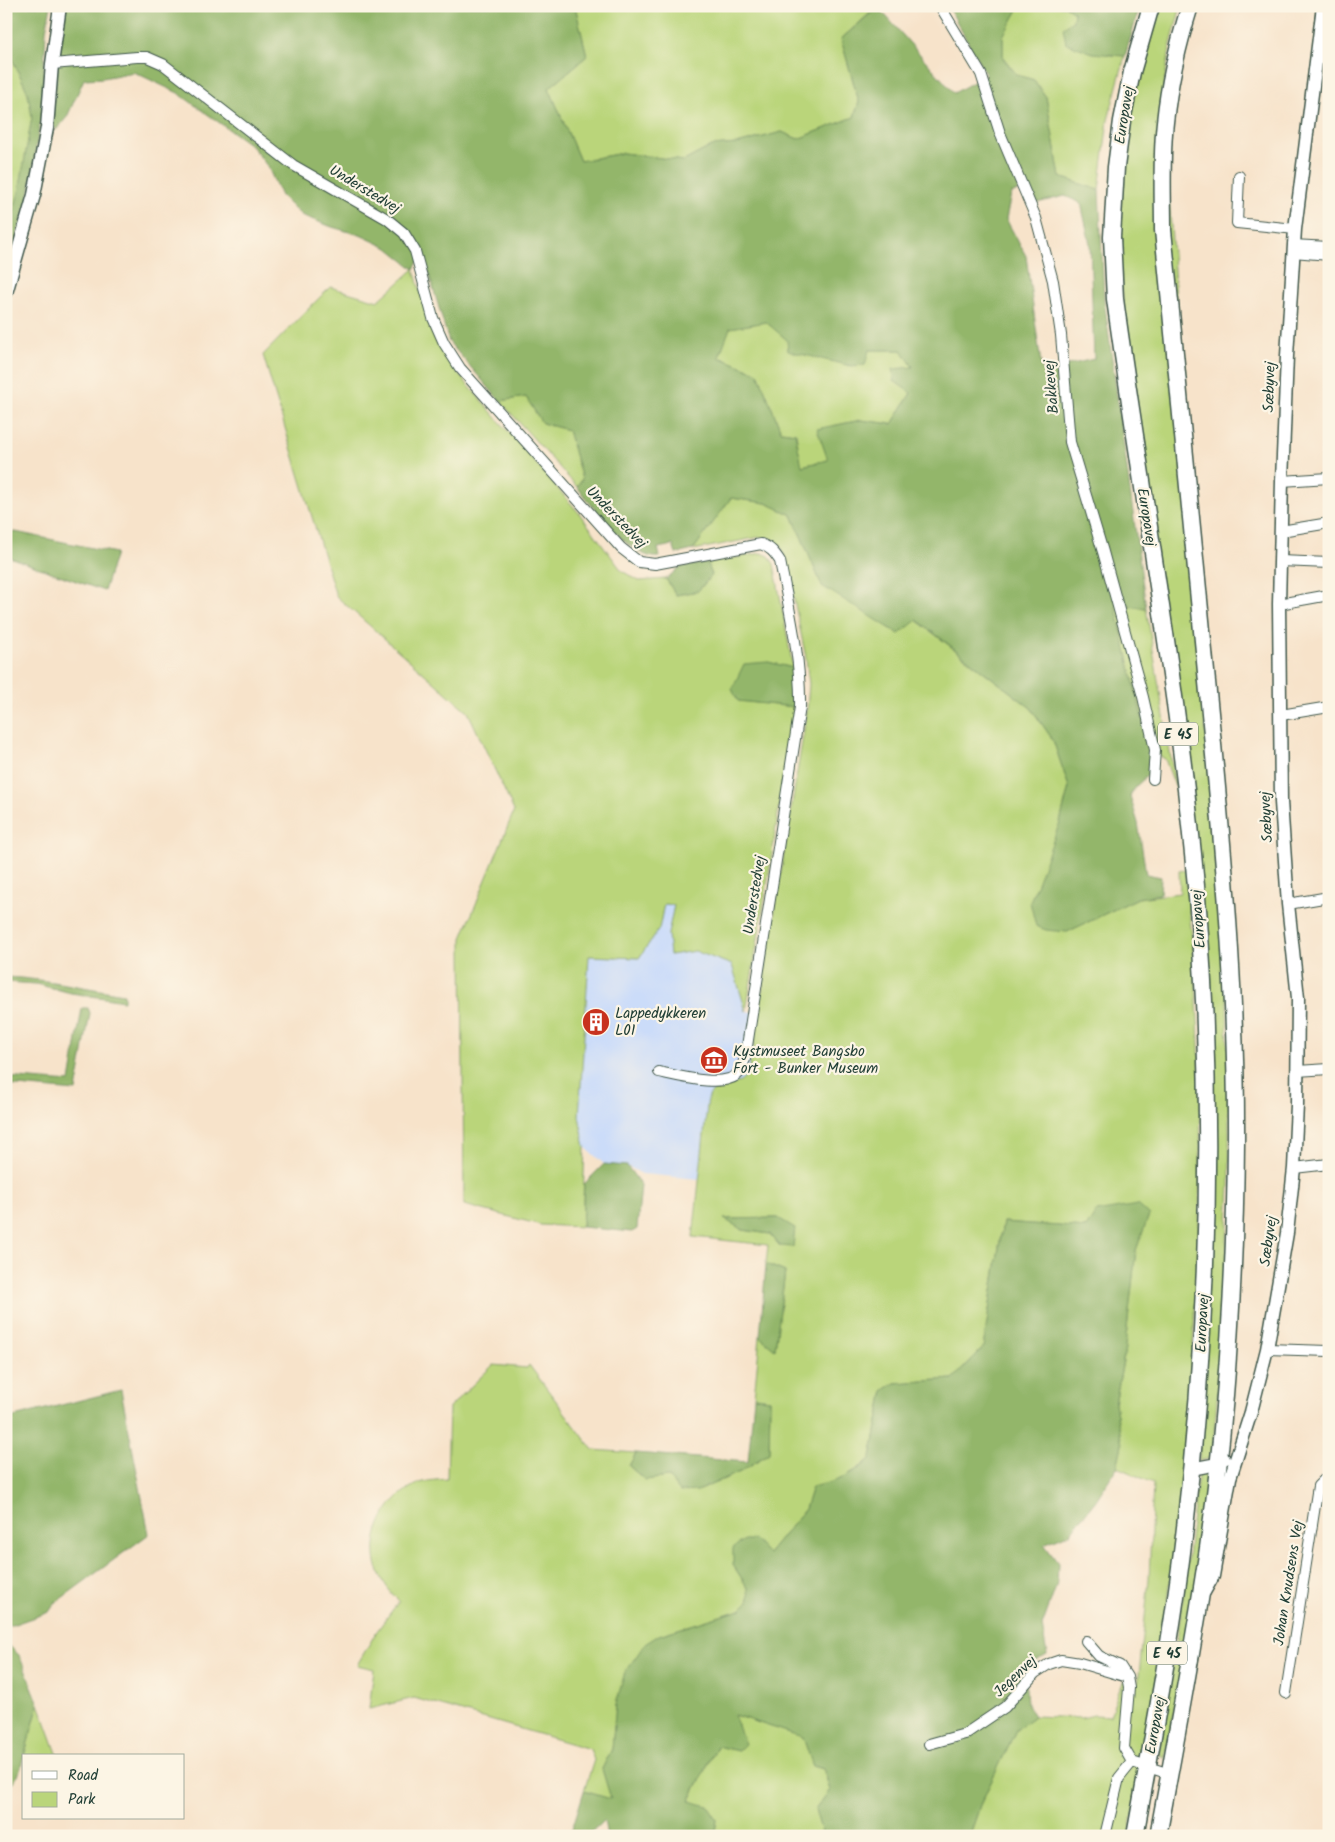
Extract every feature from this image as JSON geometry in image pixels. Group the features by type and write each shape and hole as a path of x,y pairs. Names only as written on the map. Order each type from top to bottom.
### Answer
{"main road":[{"name":"Europavej","path":"1135,1836 1140,1765 1160,1705 1184,1541 1192,1469 1206,1247 1207,1139 1204,1001 1195,865 1185,779 1115,299 1112,237 1116,167 1122,121 1132,72 1151,6"},
{"name":"Europavej","path":"1158,1836 1200,1601 1218,1462 1228,1344 1236,1143 1234,1002 1224,854 1163,230 1162,169 1165,123 1173,68 1190,6"}],"street":[{"path":"6,293 34,194 47,128 52,64 60,6"},
{"name":"Bakkevej","path":"940,6 980,74 1000,133 1038,227 1053,281 1061,335 1070,442 1143,696 1155,750 1153,779"},
{"name":"Sæbyvej","path":"1200,1601 1213,1576 1230,1478 1251,1412 1267,1350 1287,1233 1294,1168 1298,998 1288,904 1281,802 1280,560 1293,249 1323,6"},
{"name":"Understedvej","path":"52,64 137,57 147,57 163,64 293,165 387,219 404,233 415,251 433,318 460,368 621,548 639,562 655,564 761,544 775,552 780,560 799,658 801,680 800,708 745,1059 740,1072 734,1077 724,1080 704,1080 659,1072"},
{"path":"1239,176 1237,223 1295,229"},
{"path":"1293,249 1329,247"},
{"path":"1293,249 1329,255"},
{"path":"1282,481 1329,478"},
{"path":"1281,531 1329,523"},
{"path":"1280,560 1329,563"},
{"path":"1279,604 1329,595"},
{"path":"1280,714 1329,707"},
{"path":"1288,904 1329,898"},
{"path":"1297,1071 1329,1069"},
{"path":"1294,1168 1329,1164"},
{"path":"1267,1350 1329,1351"},
{"name":"Sæbyvej","path":"1192,1469 1225,1459 1235,1446 1251,1412"},
{"name":"Johan Knudsens Vej","path":"1286,1692 1318,1486 1326,1480"},
{"path":"1086,1641 1099,1656 1120,1666 1127,1677 1130,1688 1124,1748 1140,1765 1170,1774"},
{"name":"Jegenvej","path":"929,1744 965,1734 1005,1707 1035,1673 1049,1664 1061,1660 1080,1663 1127,1677"},
{"path":"1105,1836 1119,1778 1140,1765"}],"shaded area":[{"path":"664,903 674,905 668,934 695,951 733,965 746,1011 758,1013 747,1076 740,1082 716,1088 708,1097 699,1179 642,1174 627,1166 604,1164 585,1147 579,1116 589,956 639,958 659,929"}],"green space":[{"path":"6,6 51,6 46,30 42,109 29,196 6,272 6,238 19,192 32,117 28,93 6,45"},
{"path":"65,6 575,6 587,56 549,88 580,161 623,153 684,161 712,146 737,144 782,132 798,139 854,117 859,102 841,39 878,7 954,93 986,75 948,6 1020,6 1003,36 1003,58 1017,75 1034,80 1046,97 1060,177 1099,190 1104,300 1146,608 1115,604 1150,750 1148,775 1135,787 1130,796 1138,823 1146,874 1161,877 1160,894 1138,898 1067,932 1046,930 1036,926 1030,902 1060,822 1069,787 1053,740 1031,708 917,620 899,634 822,586 792,515 766,503 731,498 693,550 676,554 673,545 658,548 660,557 649,556 637,551 614,531 577,487 582,479 568,430 542,423 526,397 500,401 449,342 423,253 414,269 388,248 360,235 301,215 281,196 268,167 252,146 178,93 134,72 103,78 84,79 67,117 56,130 51,121","holes":["1020,190 1037,203 1065,196 1081,203 1090,244 1094,359 1042,371 1026,256 1006,219 1011,194","766,322 787,340 788,351 851,366 865,365 869,350 902,350 913,367 893,369 894,381 911,393 892,424 861,420 817,429 828,460 802,466 795,433 781,431 758,373 719,357 730,328"]},
{"path":"575,6 878,6 841,39 859,102 854,117 798,139 782,132 737,144 712,146 684,161 623,153 580,161 549,88 587,56"},
{"path":"1020,6 1065,6 1074,11 1073,21 1110,55 1125,56 1108,120 1099,190 1060,177 1046,97 1034,80 1017,75 1003,57 1003,36"},
{"path":"1065,6 1140,6 1125,56 1093,53 1066,43 1063,27 1073,21 1074,12"},
{"path":"1158,6 1181,6 1170,48 1162,96 1209,776 1227,999 1230,1184 1222,1341 1212,1458 1199,1461 1212,1008 1126,341 1118,236 1127,130 1140,63"},
{"path":"6,45 28,93 32,117 19,192 6,238"},
{"path":"414,269 431,321 455,370 579,513 622,571 639,581 666,579 676,595 698,591 712,575 707,563 761,553 769,556 774,564 793,668 768,662 739,701 794,707 746,1011 732,965 695,951 670,955 668,934 674,905 664,904 659,929 639,958 589,956 579,1116 585,1147 582,1227 541,1225 464,1205 462,938 514,811 468,712 336,596 263,355 330,287 378,301"},
{"path":"766,322 788,340 869,350 903,350 914,367 911,393 892,424 861,420 818,429 828,460 801,466 796,433 781,431 758,373 719,357 729,328"},
{"path":"526,397 542,423 568,430 582,479 577,487 500,401"},
{"path":"731,498 766,503 792,515 822,586 916,620 1031,708 1053,740 1069,787 1060,822 1067,932 1138,898 1180,893 1179,871 1185,870 1195,968 1199,1049 1200,1194 1196,1290 1185,1443 1174,1555 1159,1668 1129,1836 970,1836 980,1805 1016,1730 1034,1716 1082,1718 1094,1715 1110,1716 1122,1682 1132,1681 1138,1684 1149,1579 1153,1483 1117,1467 1122,1445 1115,1404 1124,1355 1136,1250 1149,1215 1086,1228 1003,1222 983,1348 953,1379 895,1383 884,1390 871,1458 839,1481 812,1487 805,1509 768,1554 733,1565 748,1588 749,1601 740,1610 659,1635 616,1704 612,1749 602,1769 612,1800 584,1791 594,1760 590,1749 414,1698 369,1709 374,1669 357,1665 377,1631 399,1601 388,1588 379,1572 375,1559 377,1533 389,1508 408,1489 423,1482 447,1479 449,1408 493,1365 527,1368 529,1365 593,1450 636,1453 629,1466 645,1480 668,1477 697,1491 740,1472 769,1453 770,1399 754,1397 760,1337 775,1348 785,1272 766,1264 768,1245 693,1237 708,1097 716,1088 740,1082 747,1076 751,1059 807,711 809,684 806,658 786,561 781,546 772,539 760,537 693,550","holes":["778,1218 780,1246 770,1234 743,1230 725,1219"]},
{"path":"6,530 116,553 104,591 6,556"},
{"path":"707,563 712,575 698,591 676,595 666,579 680,567"},
{"path":"1115,604 1146,608 1176,789 1165,759 1150,750"},
{"path":"768,662 793,668 795,681 794,707 738,701 732,689 744,664"},
{"path":"6,977 124,994 124,1001 71,993 36,984 6,982"},
{"path":"82,1008 88,1008 90,1013 76,1091 6,1085 6,1077 70,1082"},
{"path":"604,1164 627,1166 641,1185 637,1229 632,1232 582,1227 584,1184"},
{"path":"1138,1205 1149,1215 1136,1250 1124,1355 1115,1404 1122,1445 1117,1467 1096,1500 1070,1533 1044,1544 1058,1563 1057,1584 1042,1626 1047,1655 1031,1663 1025,1672 1027,1705 1034,1716 1016,1730 980,1805 970,1836 823,1836 815,1810 830,1790 824,1769 813,1766 803,1737 734,1715 745,1744 738,1751 717,1746 689,1801 708,1806 717,1820 714,1836 607,1836 604,1820 587,1836 571,1833 584,1791 611,1799 602,1769 612,1749 616,1704 625,1672 645,1644 659,1635 740,1610 749,1601 748,1588 733,1565 733,1548 744,1540 755,1540 768,1554 805,1509 812,1487 829,1483 851,1474 871,1458 884,1390 895,1383 953,1379 983,1348 1003,1222 1086,1228 1096,1212"},
{"path":"778,1218 795,1228 793,1247 780,1246 770,1234 743,1230 724,1219"},
{"path":"766,1264 785,1272 775,1349 760,1337"},
{"path":"121,1390 149,1534 55,1603 49,1612 6,1627 6,1419"},
{"path":"754,1397 770,1399 769,1453 740,1472 697,1491 680,1492 668,1477 645,1480 629,1466 636,1453 748,1462"},
{"path":"1203,1472 1211,1472 1193,1612 1165,1757 1161,1756 1159,1750 1181,1612 1198,1475"},
{"path":"6,1643 19,1655 39,1704 24,1754 22,1754 18,1776 6,1789 9,1741 6,1741"},
{"path":"39,1704 57,1754 25,1754"},
{"path":"734,1715 803,1737 813,1766 823,1769 830,1790 815,1810 823,1836 714,1836 717,1820 689,1802 717,1746 738,1751"}],"place":[{"name":"Lappedykkeren L01","path":"596,1022"},
{"name":"Kystmuseet Bangsbo Fort - Bunker Museum","path":"714,1060"}]}
